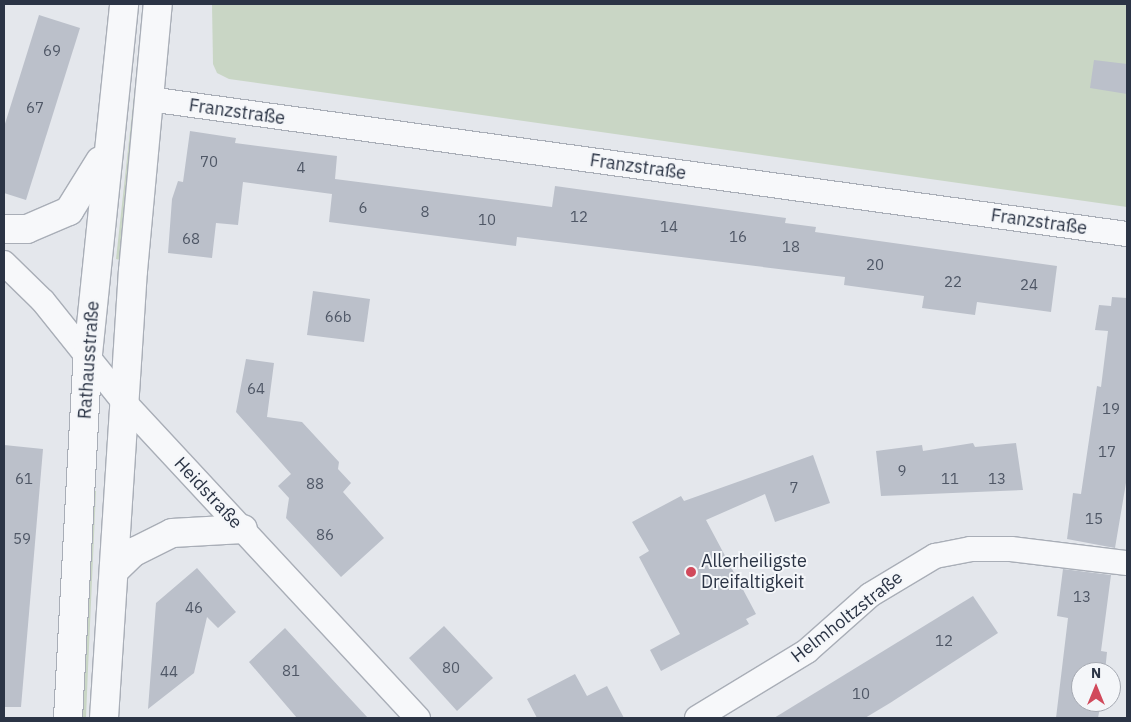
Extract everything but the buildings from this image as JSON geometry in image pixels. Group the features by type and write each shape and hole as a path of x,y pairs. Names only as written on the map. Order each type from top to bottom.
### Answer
{"street":[{"name":"Rathausstraße","path":"68,718 88,354 106,149 124,4"},
{"path":"104,718 124,402 148,99 158,4"},
{"name":"Franzstraße","path":"148,99 1127,234"},
{"path":"4,229 26,230 69,211 106,149"},
{"name":"Heidstraße","path":"4,263 43,301 88,354 124,402 418,718"},
{"path":"114,572 134,552 172,533 243,529"},
{"name":"Helmholtzstraße","path":"697,718 807,651 870,594 935,556 970,549 1011,549 1127,563"}],"green space":[{"path":"144,4 124,261 116,259"},
{"path":"212,4 1127,4 1127,207 229,79 217,73 213,64"},
{"path":"87,491 96,491 86,718 76,718"}],"place":[{"name":"Allerheiligste Dreifaltigkeit","path":"691,572"}]}
